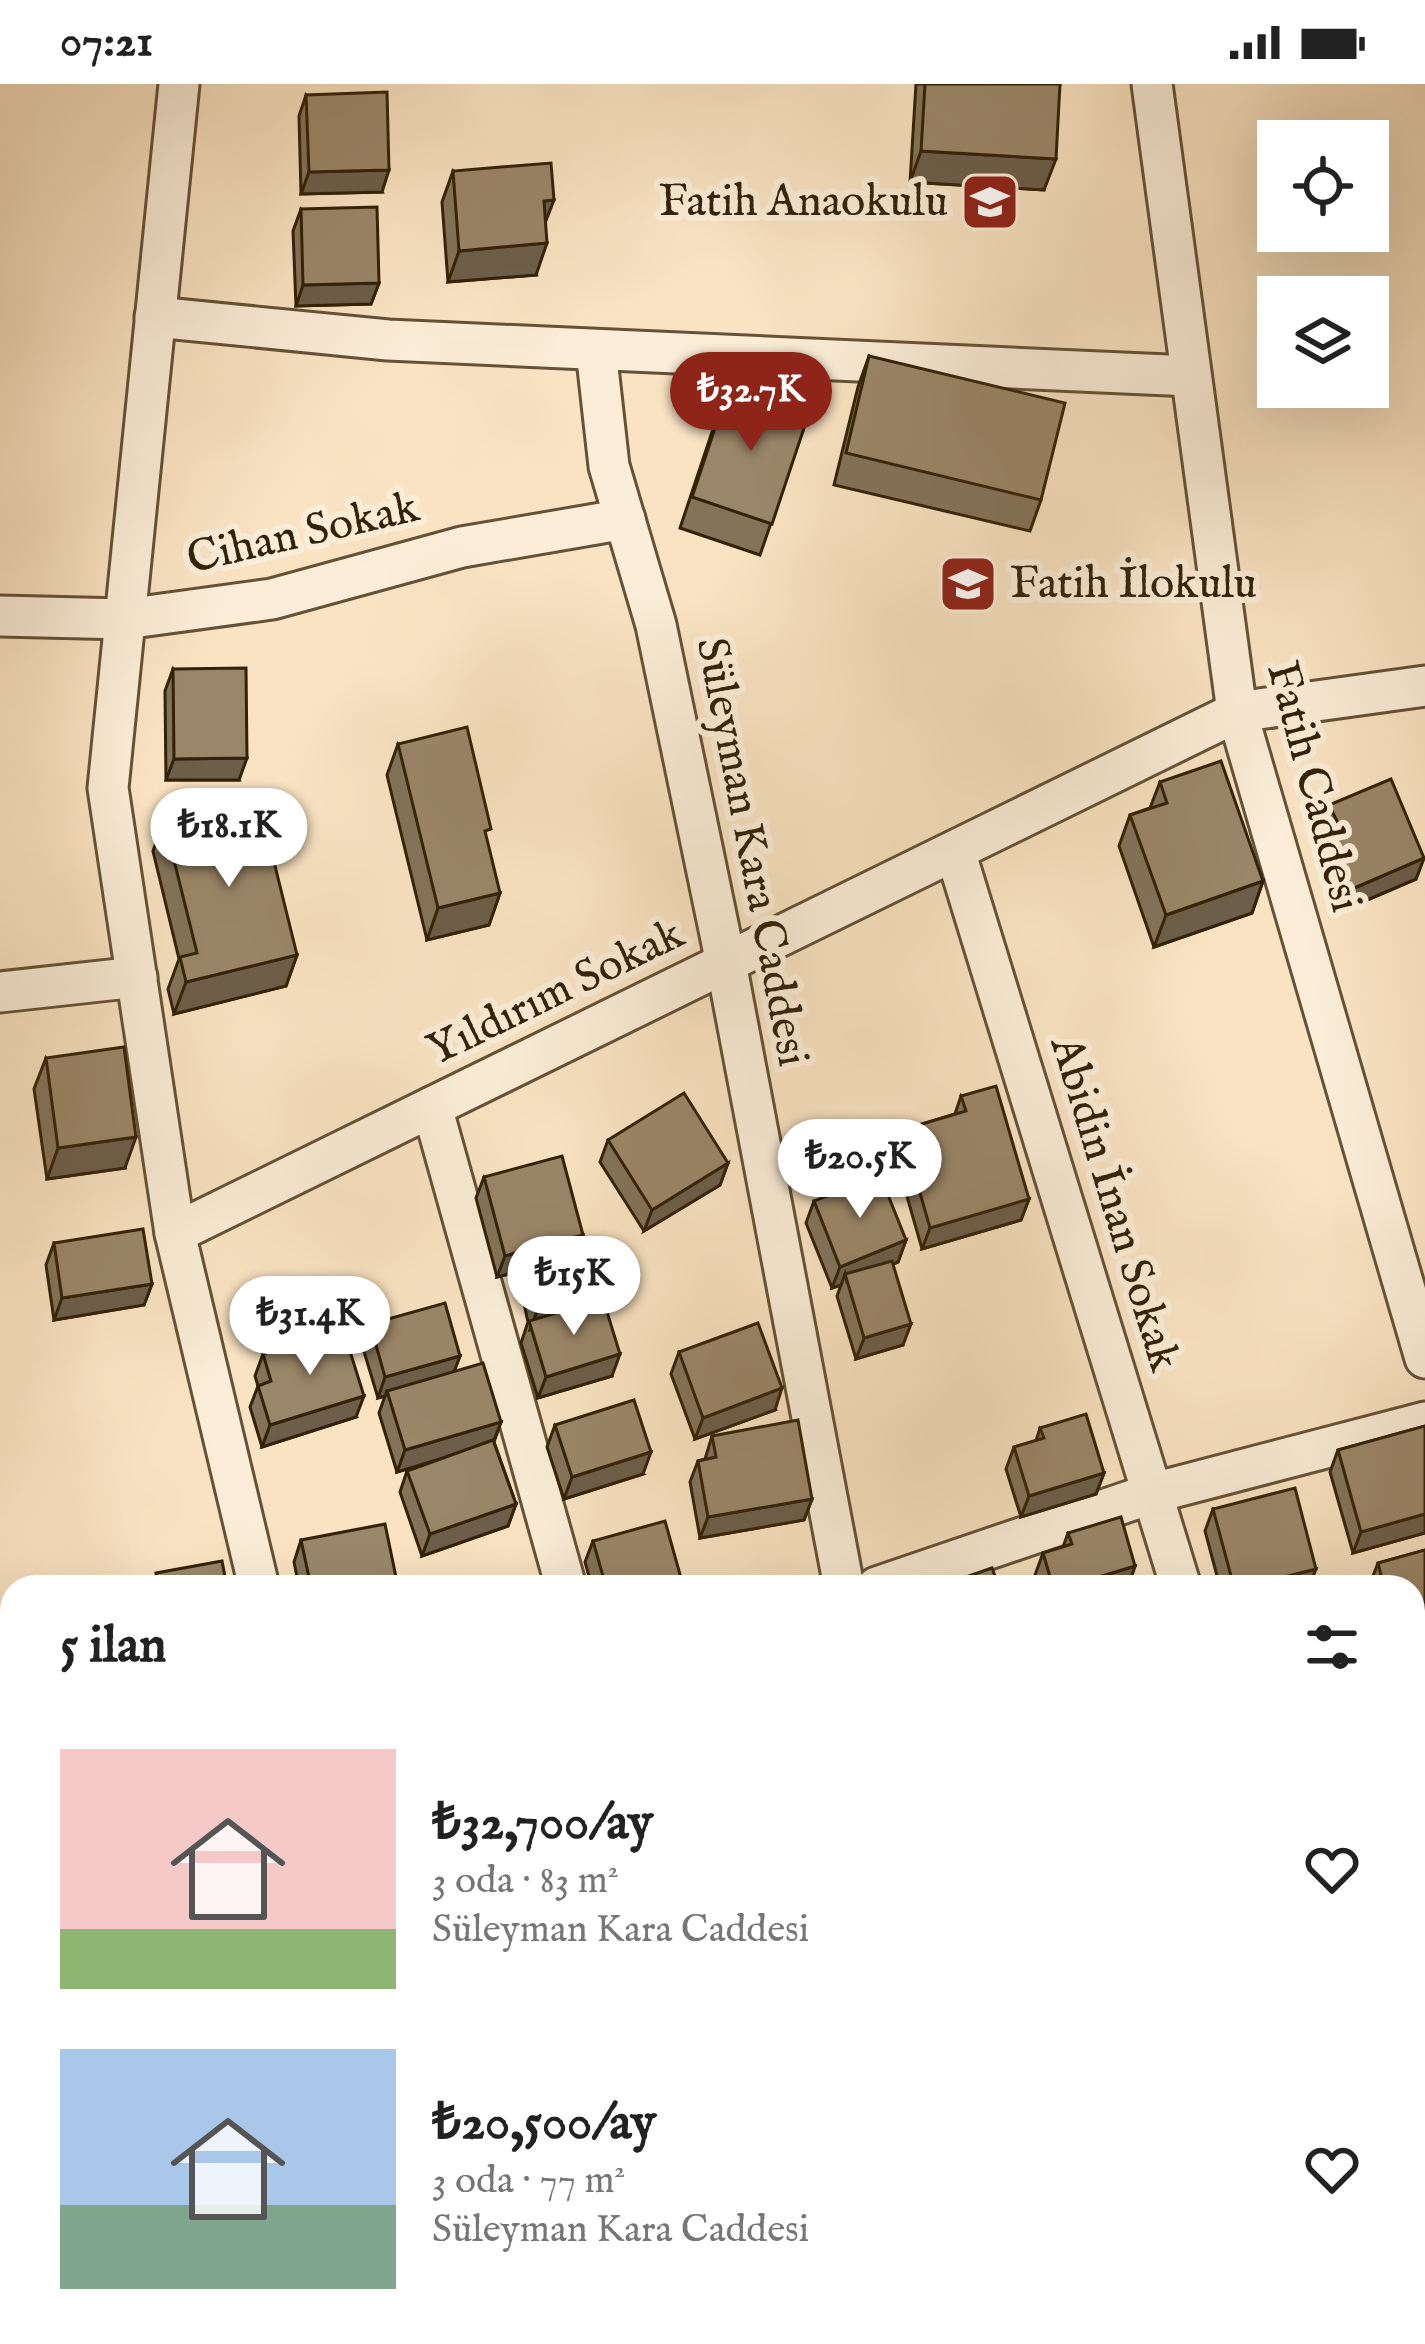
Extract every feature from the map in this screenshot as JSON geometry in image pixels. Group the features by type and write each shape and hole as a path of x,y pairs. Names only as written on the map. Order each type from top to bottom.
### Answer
{"street":[{"path":"179,84 108,788 176,1232 256,1575"},
{"name":"Fatih Caddesi","path":"1152,84 1237,712 1425,1358"},
{"path":"155,317 388,340 1191,376"},
{"name":"Süleyman Kara Caddesi","path":"596,350 609,466 656,625 726,963 842,1575"},
{"name":"Cihan Sokak","path":"0,616 125,619 272,598 462,548 625,519"},
{"name":"Yıldırım Sokak","path":"176,1232 1237,712 1425,686"},
{"name":"Abidin İnan Sokak","path":"955,850 1177,1575"},
{"path":"0,992 137,977"},
{"path":"432,1106 563,1575"},
{"path":"912,1575 1153,1493 1425,1422"}],"building":[{"path":"925,84 1060,84 1056,159 921,151"},
{"path":"387,92 389,170 309,172 306,95"},
{"path":"551,163 554,200 544,201 547,243 459,251 453,171"},
{"path":"377,207 379,283 303,285 301,209"},
{"path":"869,356 1065,403 1041,500 846,453"},
{"path":"730,383 810,410 772,524 692,497"},
{"path":"246,668 247,758 174,759 173,669"},
{"path":"467,727 491,829 485,831 500,893 438,908 398,744"},
{"path":"1221,761 1263,881 1166,915 1130,815 1167,803 1160,782"},
{"path":"1391,779 1424,858 1352,889 1328,832 1340,827 1329,805"},
{"path":"258,797 297,955 186,982 180,957 197,953 164,820"},
{"path":"124,1047 136,1137 58,1148 46,1058"},
{"path":"996,1086 1029,1199 930,1228 902,1130 966,1111 961,1096"},
{"path":"684,1093 728,1163 652,1210 608,1140"},
{"path":"562,1156 583,1235 562,1240 572,1240 584,1299 538,1309 525,1250 505,1256 484,1177"},
{"path":"880,1175 906,1240 840,1267 814,1201"},
{"path":"143,1229 152,1284 62,1298 54,1243"},
{"path":"892,1261 911,1324 864,1338 845,1274"},
{"path":"603,1299 620,1354 546,1377 529,1321"},
{"path":"445,1303 460,1356 385,1377 370,1324"},
{"path":"758,1323 782,1388 703,1418 679,1352"},
{"path":"343,1329 364,1396 270,1425 258,1386 271,1381 263,1354"},
{"path":"483,1363 501,1422 405,1450 387,1391"},
{"path":"634,1400 651,1452 572,1477 555,1425"},
{"path":"1086,1414 1104,1473 1029,1496 1014,1447 1044,1438 1040,1428"},
{"path":"798,1420 812,1499 708,1517 698,1461 716,1457 712,1436"},
{"path":"1425,1426 1425,1514 1361,1532 1338,1450"},
{"path":"493,1440 516,1504 430,1534 407,1471"},
{"path":"1295,1488 1316,1569 1292,1575 1231,1575 1213,1509"},
{"path":"1121,1517 1135,1566 1105,1575 1049,1575 1043,1553 1072,1544 1068,1533"},
{"path":"665,1521 680,1575 603,1575 593,1541"},
{"path":"385,1524 396,1575 308,1575 301,1540"},
{"path":"1425,1550 1425,1575 1381,1575 1378,1563"},
{"path":"222,1561 225,1575 156,1575"}],"place":[{"name":"Fatih Anaokulu","path":"990,202"},
{"name":"Fatih İlokulu","path":"968,584"}]}
